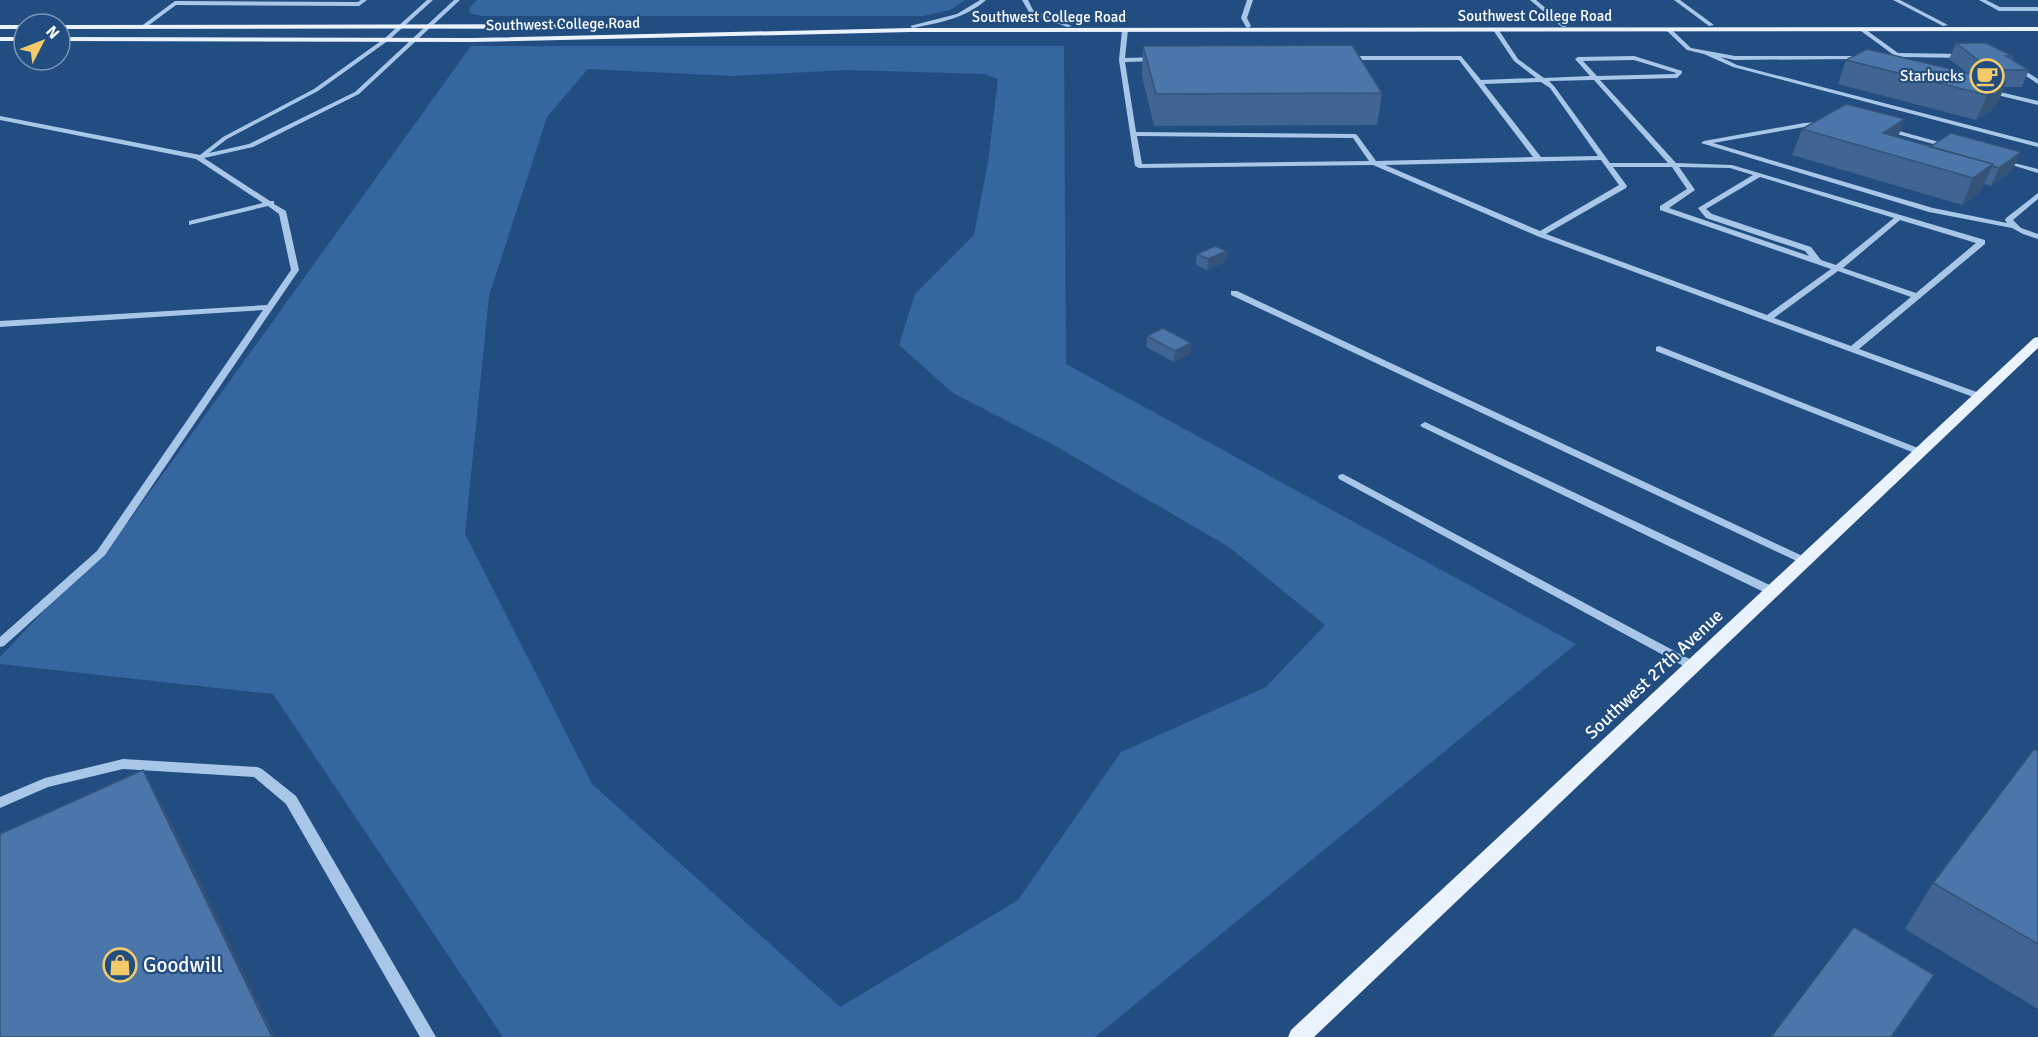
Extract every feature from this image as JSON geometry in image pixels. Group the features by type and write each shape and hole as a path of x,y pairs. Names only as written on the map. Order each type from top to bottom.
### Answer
{"main road":[{"name":"Southwest College Road","path":"651,26 1945,25 2038,28"},
{"name":"Southwest College Road","path":"72,27 639,26"},
{"name":"Southwest College Road","path":"72,39 415,39 898,30 2038,28"},
{"name":"Southwest 27th Avenue","path":"1299,1037 2037,342"}],"street":[{"path":"143,27 178,1 359,4 364,0"},
{"path":"198,157 225,138 316,90 387,39 430,0"},
{"path":"198,157 251,146 357,93 457,0"},
{"path":"914,26 963,14 983,0"},
{"path":"1025,0 1031,10 1069,26"},
{"path":"1248,26 1244,18 1250,0"},
{"path":"1533,0 1564,26"},
{"path":"1677,0 1711,25"},
{"path":"1896,0 1945,25"},
{"path":"1982,0 1999,9 2038,9"},
{"path":"1125,30 1122,60 1139,166 1603,158"},
{"path":"1496,30 1516,60 1552,87 1623,186 1540,234"},
{"path":"1669,30 1689,49 1735,58 1853,57"},
{"path":"1863,30 1912,66"},
{"path":"1705,52 1736,66 2038,145"},
{"path":"1897,55 1977,56"},
{"path":"1332,58 1461,58 1539,160"},
{"path":"1479,82 1596,77 1677,76 1680,72 1634,58 1578,59 1596,77 1674,165 1691,190 1663,208 1917,296"},
{"path":"1122,60 1169,59"},
{"path":"2009,63 2038,82"},
{"path":"1983,90 2038,103"},
{"path":"0,118 198,157 283,213 295,270 101,553 0,643"},
{"path":"1835,124 1804,125 1704,143 1932,210 2013,226 2022,232 2038,237"},
{"path":"1883,129 1959,149"},
{"path":"1133,134 1355,136 1374,163 1540,234 1980,396"},
{"path":"1993,159 2038,171"},
{"path":"1608,165 1730,166 1982,242 1853,349"},
{"path":"1759,175 1702,208 1709,216 1808,249 1819,263"},
{"path":"2013,226 2009,220 2038,195"},
{"path":"192,222 271,203"},
{"path":"1768,318 1836,269 1899,217"},
{"path":"1234,293 1805,561"},
{"path":"0,324 269,307"},
{"path":"1659,349 1920,452"},
{"path":"1425,425 1772,591"},
{"path":"1343,477 1693,666"},
{"path":"0,803 45,783 123,764 257,772 291,800 428,1037"}],"shaded area":[{"path":"477,0 965,0 950,10 923,16 482,16 469,13 470,7"},
{"path":"471,46 1064,46 1066,364 1576,644 1095,1037 503,1037 273,694 0,664 0,657 129,521","holes":["588,69 733,76 845,70 985,74 998,79 988,162 974,235 915,294 899,345 953,393 1052,444 1229,547 1325,625 1266,687 1121,752 1018,900 840,1007 592,784 465,534 489,296 547,117"]}],"building":[{"path":"1956,43 1986,43 2013,56 2006,56 2029,70 1998,70 1987,63 1982,63"},
{"path":"1352,45 1382,93 1156,94 1143,46"},
{"path":"1867,49 2006,82 1987,95 1846,60"},
{"path":"1846,104 1905,119 1883,133 1993,164 1973,178 1802,129"},
{"path":"1951,133 2021,152 1999,168 1992,166 1993,164 1930,147"},
{"path":"1215,246 1227,251 1208,259 1197,254"},
{"path":"1163,328 1191,343 1175,351 1147,336"},
{"path":"2034,749 2038,751 2038,944 1933,883"},
{"name":"Goodwill","path":"143,770 272,1037 0,1037 0,834"},
{"path":"1854,927 1934,975 1891,1037 1771,1037"}],"place":[{"name":"Starbucks","path":"1987,76"},
{"name":"Goodwill","path":"120,965"}]}
